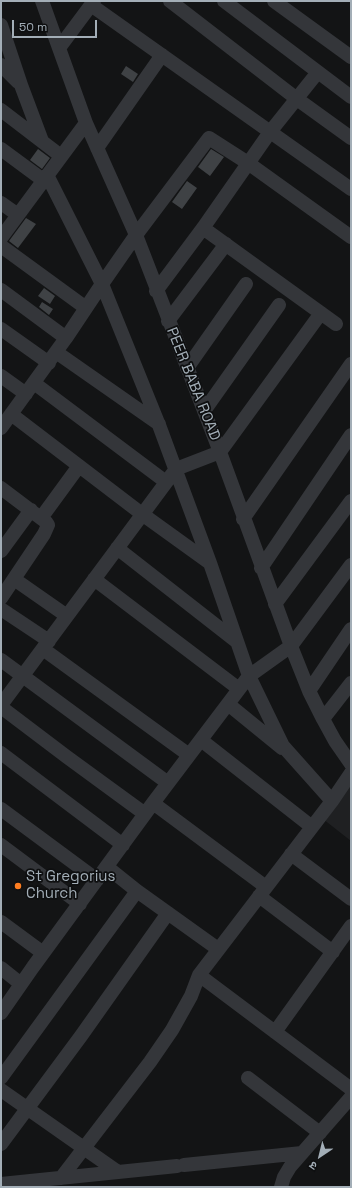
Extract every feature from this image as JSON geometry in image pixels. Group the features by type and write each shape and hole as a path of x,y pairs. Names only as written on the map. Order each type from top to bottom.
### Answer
{"street":[{"name":"PEER BABA ROAD","path":"42,1 86,122 136,235 156,291 220,452 290,646 309,691 323,719 335,741 350,763"},
{"path":"171,1 297,99 351,138"},
{"path":"224,1 351,97"},
{"path":"274,1 351,57"},
{"path":"59,48 93,3 162,55 351,189"},
{"path":"1,25 42,141"},
{"path":"97,148 162,55"},
{"path":"1,64 21,85"},
{"path":"156,291 203,228 270,132 318,72"},
{"path":"1,110 61,156"},
{"path":"1,238 86,122"},
{"path":"1,428 66,338 136,235 209,138 248,163 351,237"},
{"path":"1,149 45,178 102,284 176,469 249,676 283,746 332,801"},
{"path":"1,203 18,215"},
{"path":"203,228 336,324"},
{"path":"168,321 226,244"},
{"path":"1,246 86,308"},
{"path":"187,368 246,284"},
{"path":"1,290 66,338"},
{"path":"204,411 279,305"},
{"path":"321,313 220,452 176,469 1,706 67,757 149,809 262,892 333,952"},
{"path":"1,329 52,358 159,425"},
{"path":"244,519 351,364"},
{"path":"1,376 30,388 166,482"},
{"path":"11,414 142,514 210,563"},
{"path":"261,568 351,435"},
{"path":"1,551 79,466"},
{"path":"1,598 48,528 46,522 36,514 2,492"},
{"path":"275,604 351,501"},
{"path":"117,548 236,641"},
{"path":"1,1013 43,953 168,783 249,676 290,646 351,565"},
{"path":"14,579 67,616"},
{"path":"94,579 239,689"},
{"path":"1,608 46,645 189,755"},
{"path":"309,691 351,629"},
{"path":"1,660 168,783"},
{"path":"323,719 351,683"},
{"path":"228,704 292,757"},
{"path":"201,740 312,827"},
{"path":"1,753 123,845"},
{"path":"61,1178 150,1062 172,1030 191,996 199,975 332,801 350,763"},
{"path":"1,809 97,880"},
{"path":"1,845 80,904"},
{"path":"291,854 351,900"},
{"path":"107,867 137,891 218,949"},
{"path":"1,1078 137,891"},
{"path":"1,1144 168,913"},
{"path":"1,922 43,953"},
{"path":"275,1032 351,926"},
{"path":"1,968 21,984"},
{"path":"199,975 351,1089"},
{"path":"248,1078 320,1133"},
{"path":"1,1090 118,1172"},
{"path":"281,1187 284,1177 290,1167 351,1097"},
{"path":"1,1184 302,1154"}],"shaded area":[{"path":"351,782 351,841 323,819"}],"building":[{"path":"126,66 138,74 133,82 121,74"},
{"path":"38,149 50,158 42,169 30,160"},
{"path":"211,149 224,157 210,176 198,167"},
{"path":"187,181 197,188 182,209 172,202"},
{"path":"26,218 36,224 18,248 9,241"},
{"path":"44,288 55,296 50,304 38,296"},
{"path":"42,302 53,309 49,315 39,307"}],"place":[{"name":"St Gregorius Church","path":"18,886"}]}
